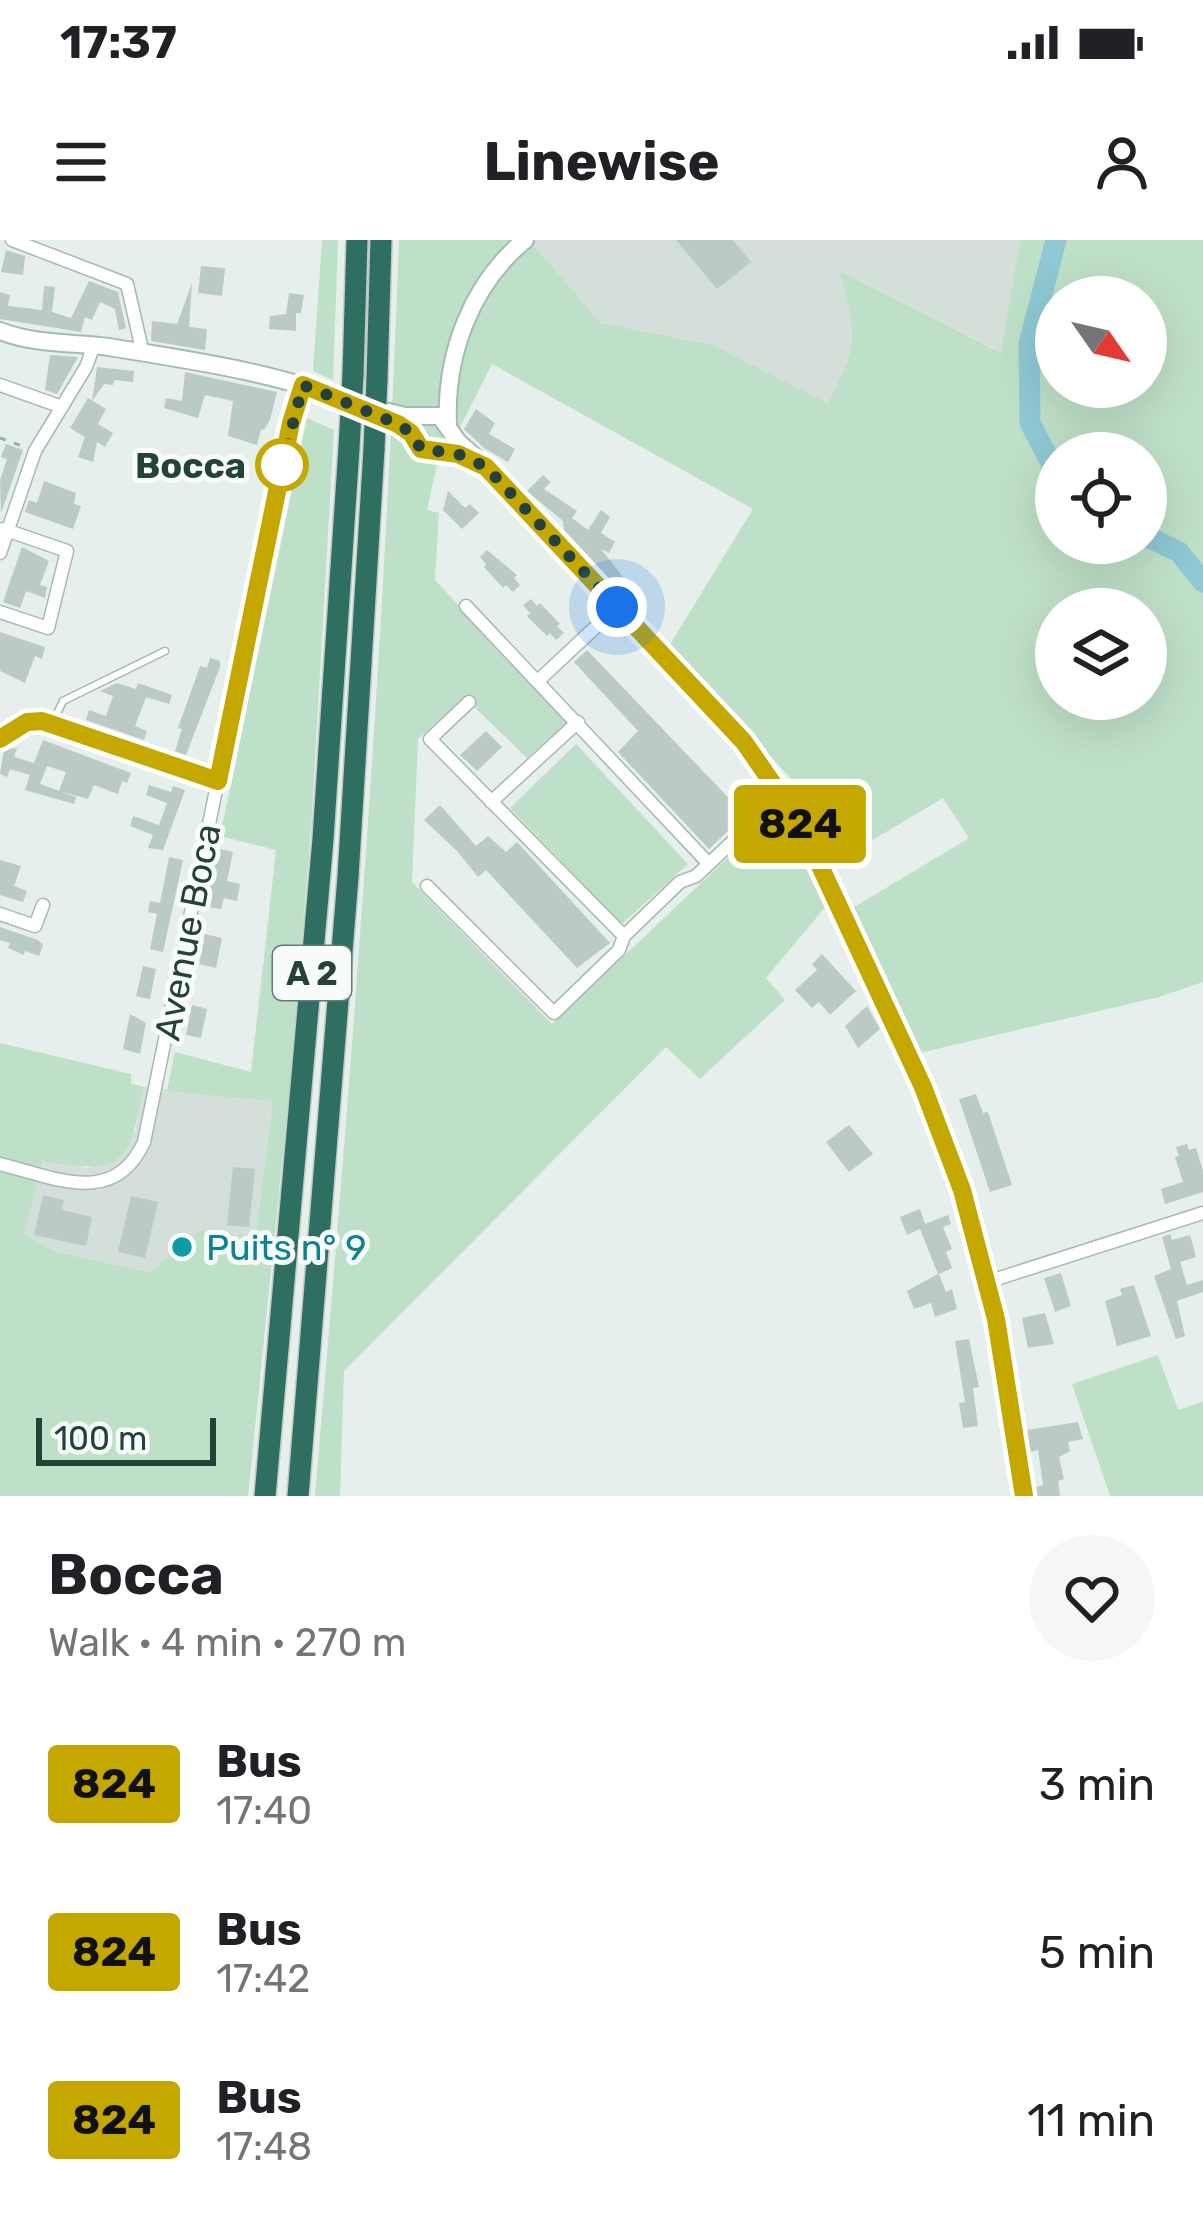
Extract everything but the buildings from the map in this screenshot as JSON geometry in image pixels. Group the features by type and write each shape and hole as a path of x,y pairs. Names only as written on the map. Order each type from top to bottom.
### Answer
{"highway":[{"name":"A 2","path":"265,1496 323,839 349,448 356,240"},
{"name":"A 2","path":"298,1496 346,900 374,449 381,240"}],"street":[{"path":"12,240 127,284 143,354"},
{"path":"479,462 419,448 419,421 453,367 482,285 525,240"},
{"path":"0,332 31,343 94,345 229,367 419,421 440,416 744,742 783,794 812,848 930,1102 962,1190 987,1282 1024,1496"},
{"path":"0,553 4,529 35,451 94,345"},
{"path":"438,450 447,442 453,367"},
{"path":"0,385 62,407"},
{"name":"Avenue Boca","path":"0,1164 79,1183 106,1182 137,1157 148,1127 291,423 303,385"},
{"path":"0,612 47,628 67,551 4,529"},
{"path":"466,606 709,864"},
{"path":"539,680 617,607"},
{"path":"469,702 430,739 624,936"},
{"path":"0,739 32,720 218,781"},
{"path":"490,802 578,722"},
{"path":"427,886 554,1013 620,950 624,936 680,882 693,878 783,794"},
{"path":"0,914 35,926 43,905"},
{"path":"987,1282 1203,1213"}],"lane":[{"path":"52,724 63,701 165,651"}],"path":[{"path":"0,437 35,451"}],"shaded area":[{"path":"529,240 1020,240 1002,353 841,272 856,332 828,403 713,345 601,323"},
{"path":"144,1087 273,1100 255,1238 200,1231 150,1272 56,1252 23,1232 44,1160 88,1168 135,1132"}],"green space":[{"path":"322,240 338,240 333,380 313,371"},
{"path":"399,240 529,240 601,323 713,345 828,403 846,366 852,338 840,271 1001,353 1020,240 1203,240 1203,982 1159,997 919,1053 851,909 969,838 943,798 834,863 794,782 669,646 753,509 492,364 438,460 427,510 439,513 435,580 568,722 527,758 464,697 418,739 412,882 552,1024 775,813 827,905 766,978 785,1000 700,1079 666,1047 344,1371 340,1496 315,1496 365,868"},
{"path":"307,418 334,430 311,829 248,1496 0,1496 0,1043 131,1074 131,1084 144,1087 133,1133 118,1158 91,1166 43,1161 24,1233 56,1252 150,1272 200,1230 255,1238 273,1101 167,1091 175,1052 251,1072 276,850 220,836"},
{"path":"576,744 688,864 622,924 510,808"},
{"path":"1158,1355 1178,1410 1203,1402 1203,1496 1110,1496 1072,1384"}],"waterway":[{"path":"1035,433 1030,423 1029,344 1056,240"},
{"path":"1167,546 1179,552 1203,582"}],"bus line":[{"name":"824","path":"0,739 27,722 42,721 218,781 291,423 303,385 398,424 421,449 458,454 486,467 744,742 800,823 923,1087 962,1190 996,1319 1024,1496"}],"place":[{"name":"Bocca","path":"282,465"},
{"name":"Puits n° 9","path":"182,1247"}],"route":[{"path":"282,465 303,385 359,405 407,430 421,449 458,454 486,467 617,607"}]}
